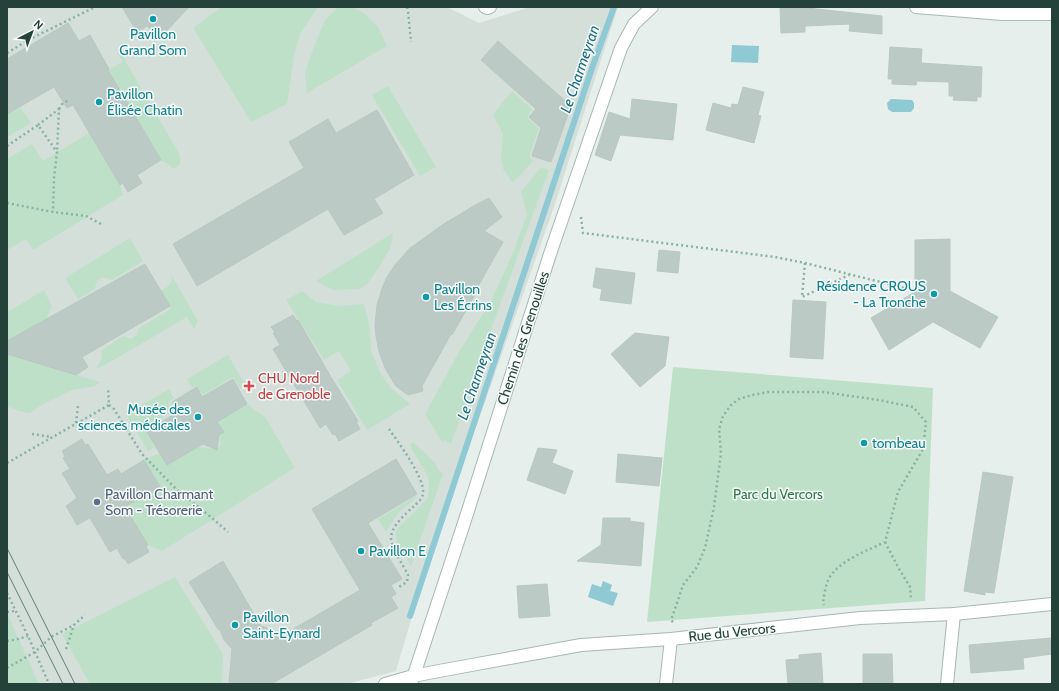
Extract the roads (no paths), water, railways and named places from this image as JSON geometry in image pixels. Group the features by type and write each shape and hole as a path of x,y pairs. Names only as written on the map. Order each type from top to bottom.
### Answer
{"street":[{"path":"485,7 490,7"},
{"name":"Chemin des Grenouilles","path":"412,680 470,505 550,254 621,48 634,24 650,7"},
{"path":"916,7 946,8 1002,14 1052,14"},
{"name":"Rue du Vercors","path":"385,684 412,680 581,645 674,638 860,618 954,614 1052,604"},
{"path":"947,684 954,614"},
{"path":"666,684 674,638"}],"water":[{"path":"732,45 759,46 758,63 731,62"},
{"path":"891,99 912,100 914,103 914,108 911,112 892,112 888,109 887,103"},
{"path":"603,581 612,585 610,591 618,593 613,606 588,597 592,584 601,587"}],"waterway":[{"name":"Le Charmeyran","path":"410,616 591,71 614,7"}],"tram line":[{"path":"7,548 75,684"},
{"path":"7,572 63,684"}],"place":[{"name":"Pavillon Grand Som","path":"153,19"},
{"name":"Pavillon Élisée Chatin","path":"99,102"},
{"name":"Résidence CROUS - La Tronche","path":"934,294"},
{"name":"Pavillon Les Écrins","path":"426,297"},
{"name":"CHU Nord de Grenoble","path":"249,386"},
{"name":"Musée des sciences médicales","path":"198,417"},
{"name":"tombeau","path":"864,443"},
{"name":"Pavillon Charmant Som - Trésorerie","path":"97,502"},
{"name":"Pavillon E","path":"361,551"},
{"name":"Pavillon Saint-Eynard","path":"235,625"}],"park label":[{"name":"Parc du Vercors","path":"778,494"}]}
